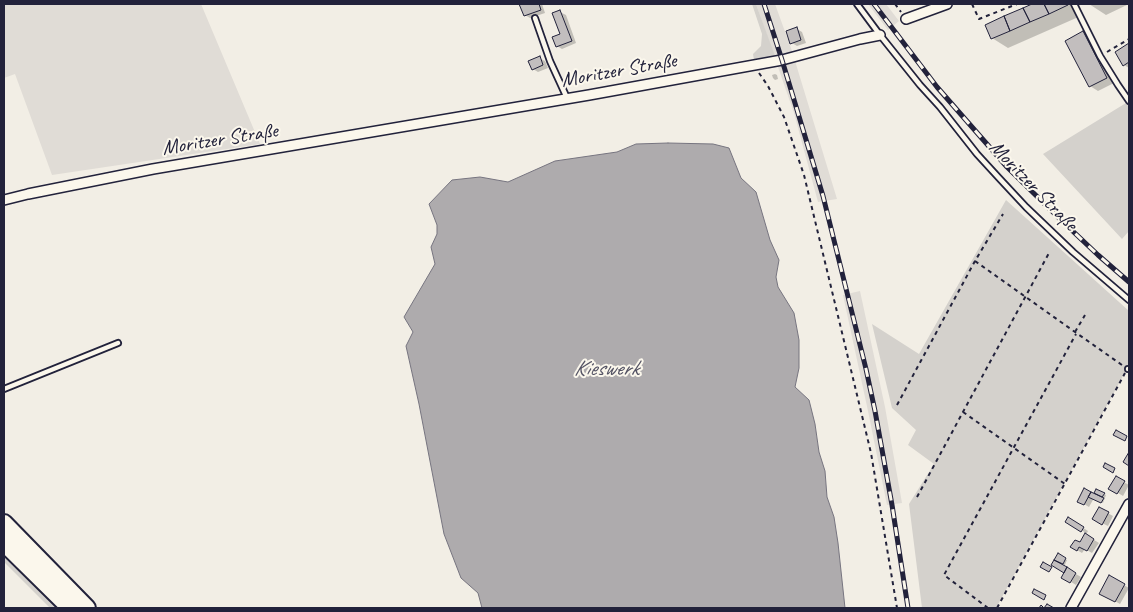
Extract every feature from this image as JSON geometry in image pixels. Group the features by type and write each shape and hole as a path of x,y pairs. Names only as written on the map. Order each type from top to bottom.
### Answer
{"highway":[{"path":"4,523 87,608"},
{"path":"4,543 70,608"}],"street":[{"path":"906,19 947,4"},
{"name":"Moritzer Straße","path":"4,200 153,169 753,65 880,34"},
{"path":"1071,608 1129,504"}],"lane":[{"path":"857,4 880,34"},
{"path":"1074,4 1100,56 1129,101"},
{"path":"535,18 550,61 567,98"},
{"name":"Moritzer Straße","path":"880,34 977,154 1026,208 1073,252 1129,300"},
{"path":"4,389 118,343"}],"path":[{"path":"972,4 979,19 1017,4"},
{"path":"1100,56 1129,39"},
{"path":"753,65 768,86 784,117 804,175 871,454 897,608"},
{"path":"897,405 1004,214"},
{"path":"917,497 1049,253"},
{"path":"976,261 1075,333 1129,369 997,608"},
{"path":"988,608 944,575 1085,315"},
{"path":"963,412 1066,484"}],"shaded area":[{"path":"4,4 201,4 260,144 52,175 15,74 4,78"},
{"path":"752,4 756,4 775,56 754,60 753,54 761,46 762,34"},
{"path":"756,4 775,4 792,51 837,199 818,202 794,113"},
{"path":"868,4 886,4 899,21 888,30"},
{"path":"1126,103 1129,106 1129,231 1122,239 1043,154"},
{"path":"1006,200 1129,311 1129,365 996,608 922,608 909,504 934,464 908,445 916,430 892,408 872,324 919,354"},
{"path":"860,291 885,407 902,503 887,505 843,295"},
{"path":"4,550 62,608 50,608 4,562"}],"water":[{"name":"Kieswerk","path":"636,144 713,144 729,148 741,178 756,192 770,240 779,260 776,277 778,287 794,313 799,340 799,368 795,387 809,400 815,424 819,452 825,471 827,497 834,517 845,608 482,608 478,593 461,578 444,534 406,346 413,332 404,317 435,264 431,247 437,234 437,225 429,204 452,180 480,177 508,182 555,161 617,152"}],"building":[{"path":"519,4 539,4 541,10 524,16"},
{"path":"1032,4 1044,4 1049,14 1030,22 1023,8"},
{"path":"1044,4 1067,4 1068,5 1049,14"},
{"path":"1023,8 1030,22 1010,31 1004,16"},
{"path":"560,10 572,41 556,47 552,37 560,34 552,13"},
{"path":"1004,16 1010,31 991,39 985,25"},
{"path":"797,27 801,40 790,44 786,31"},
{"path":"1083,31 1107,78 1089,87 1065,41"},
{"path":"1129,43 1129,62 1123,66 1115,52"},
{"path":"540,56 543,65 532,70 528,61"},
{"path":"1116,430 1127,436 1125,441 1113,435"},
{"path":"1129,452 1129,466 1123,462"},
{"path":"1105,463 1115,468 1113,473 1103,467"},
{"path":"1116,476 1125,481 1117,494 1108,489"},
{"path":"1084,488 1091,492 1084,505 1077,502"},
{"path":"1096,489 1105,493 1102,497 1094,493"},
{"path":"1091,492 1104,498 1101,503 1088,497"},
{"path":"1099,507 1109,512 1102,525 1092,519"},
{"path":"1068,517 1084,527 1081,532 1065,522"},
{"path":"1085,533 1094,539 1087,551 1079,547 1077,551 1070,547 1075,540 1080,542"},
{"path":"1058,553 1066,558 1063,564 1054,560"},
{"path":"1054,560 1067,567 1064,573 1051,565"},
{"path":"1043,562 1052,567 1049,572 1040,567"},
{"path":"1067,567 1076,573 1070,583 1061,578"},
{"path":"1109,575 1125,584 1115,602 1099,594"},
{"path":"1034,589 1046,595 1044,600 1032,593"},
{"path":"1047,604 1054,608 1044,608"}],"railway":[{"path":"764,4 823,196 866,369 892,505 908,608"},
{"path":"874,4 937,87 1007,167 1098,255 1129,282"}]}
